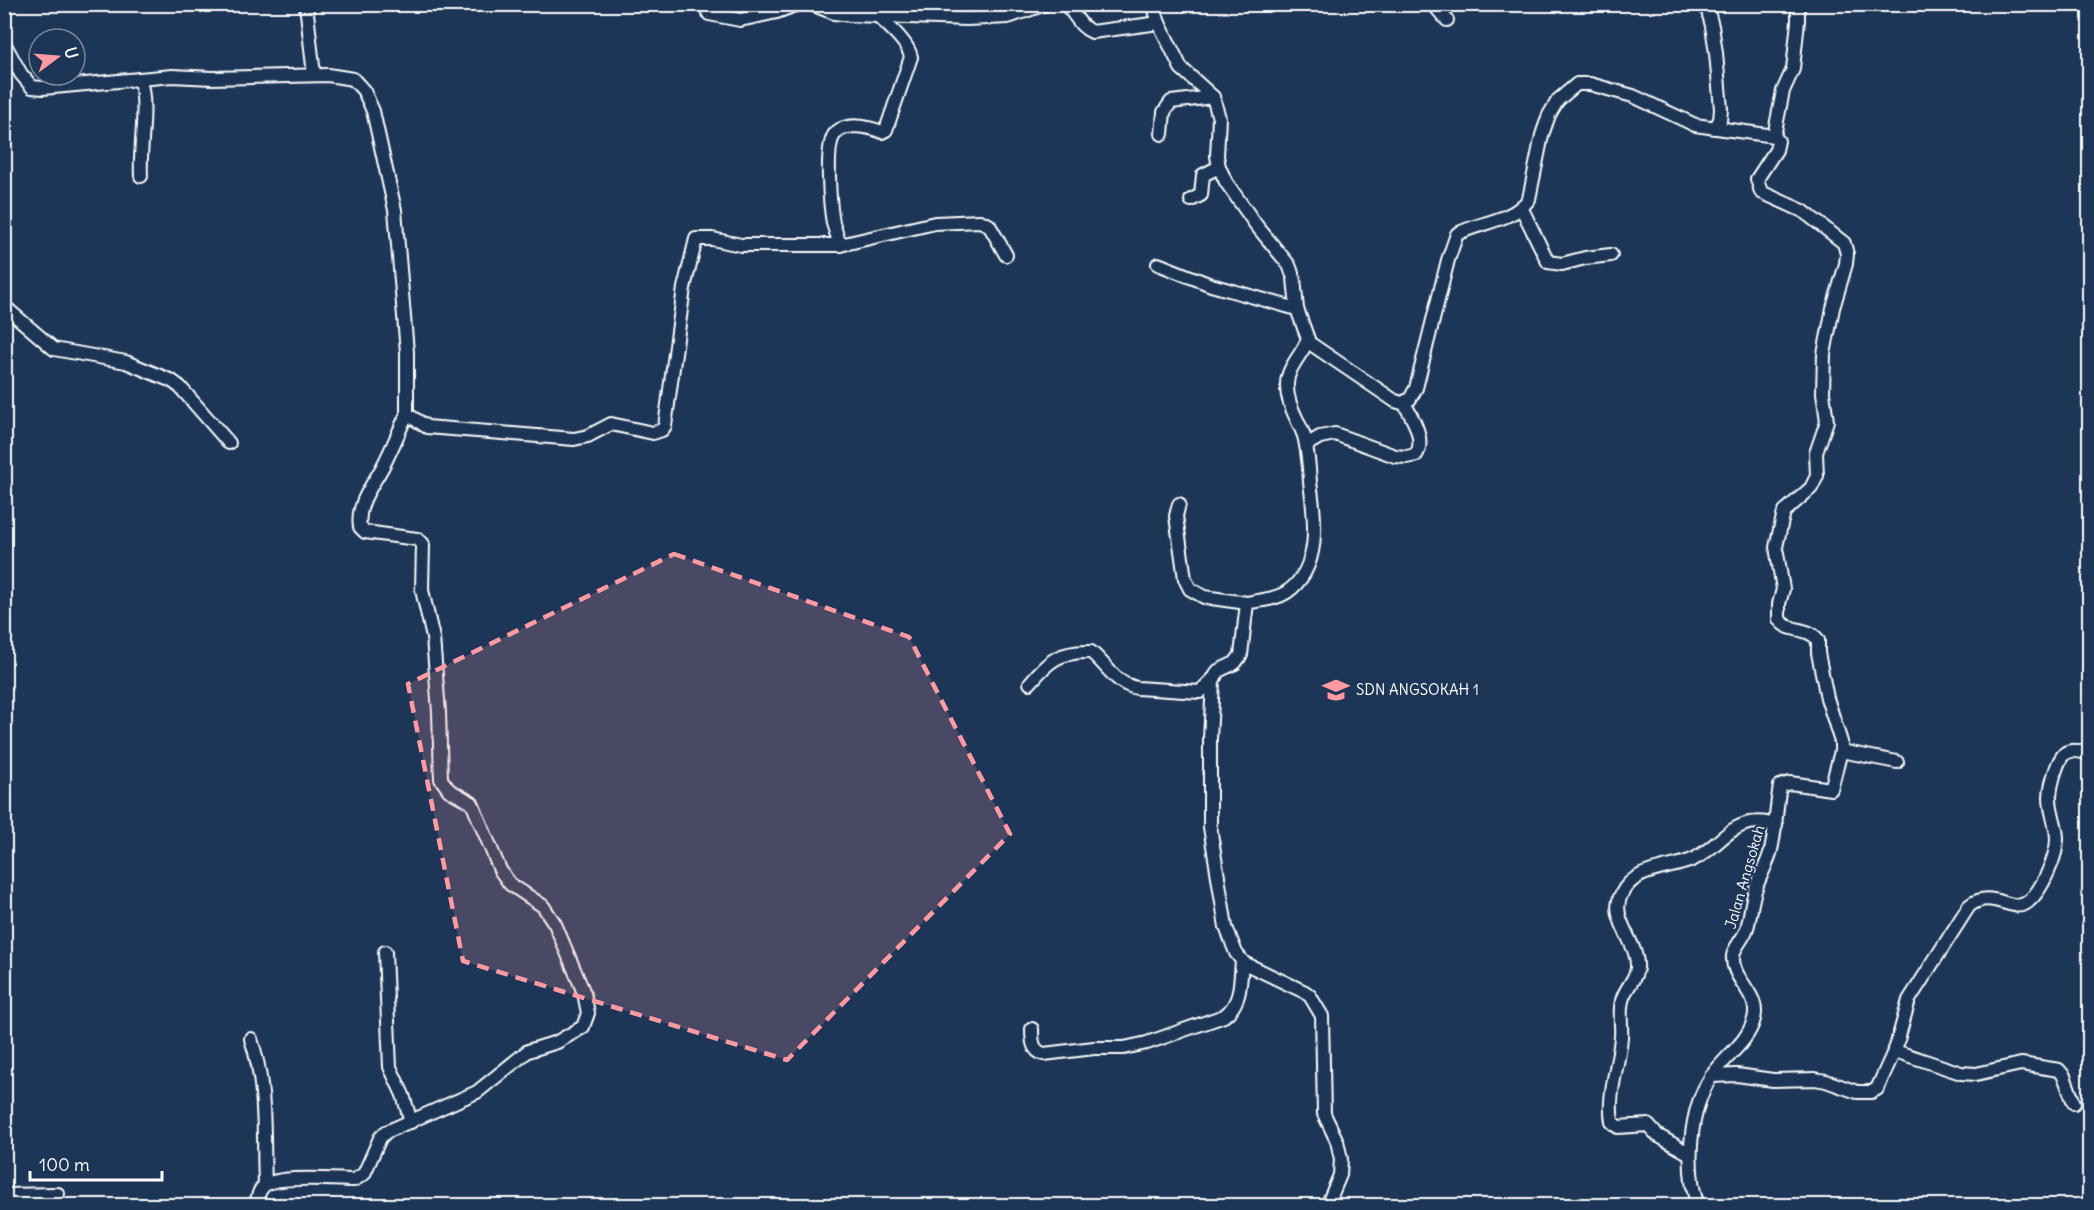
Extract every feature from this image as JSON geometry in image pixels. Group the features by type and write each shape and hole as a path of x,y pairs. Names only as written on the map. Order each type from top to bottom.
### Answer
{"street":[{"path":"306,4 314,75"},
{"path":"704,4 709,14 740,21 798,4"},
{"path":"811,4 834,13 967,19 1008,17 1046,4"},
{"path":"1065,4 1072,10 1080,25 1092,32 1159,23"},
{"path":"1153,4 1159,23 1185,74 1214,97 1219,118 1217,160 1226,182 1256,225 1289,265 1294,278 1297,309 1308,342 1292,369 1287,383 1290,404 1306,445 1315,524 1312,548 1304,573 1282,595 1247,603 1204,597 1190,589 1185,579 1176,516 1179,504"},
{"path":"1433,4 1447,20"},
{"path":"1706,4 1716,53 1721,109 1720,120 1715,128"},
{"path":"1308,342 1395,401 1404,403 1410,399 1416,388 1448,260 1457,234 1510,214 1529,199 1542,135 1552,106 1577,84 1590,84 1633,96 1684,121 1715,128 1774,136 1783,92 1793,69 1798,4"},
{"path":"840,245 833,224 831,200 829,160 833,136 856,126 870,127 882,132 886,130 911,57 906,45 878,16"},
{"path":"4,43 21,74 32,87 43,88 172,76 212,78 314,75 344,76 353,79 364,92 373,111 395,210 407,351 407,414 383,466 365,497 361,508 360,527 365,532 417,540 423,544 422,590 433,638 441,778 449,790 472,803 500,870 506,879 546,909 568,953 584,993 588,1012 580,1030 557,1042 528,1051 477,1092 386,1132 380,1138 359,1178 354,1180 285,1179 265,1184 255,1206"},
{"path":"139,79 143,101 141,176"},
{"path":"1162,134 1164,112 1171,102 1214,97"},
{"name":"Jalan Angsokah","path":"1698,1206 1689,1154 1699,1103 1711,1076 1737,1048 1754,1018 1755,1008 1750,993 1735,972 1734,952 1744,939 1752,898 1769,857 1782,784 1790,783 1831,789 1841,751 1841,742 1827,698 1818,653 1818,640 1812,634 1784,626 1779,619 1779,604 1783,589 1776,548 1784,512 1811,488 1817,476 1816,453 1827,421 1823,393 1824,354 1833,308 1846,264 1846,248 1838,238 1803,211 1761,192 1757,179 1777,146 1778,141 1774,136"},
{"path":"1191,200 1201,195 1203,175 1219,167"},
{"path":"1521,207 1548,261 1562,264 1611,255"},
{"path":"407,414 427,427 574,439 588,436 611,424 653,434 658,433 664,426 684,288 696,239 712,239 741,245 840,245 934,223 980,221 989,225 1006,255"},
{"path":"1158,264 1210,285 1297,309"},
{"path":"4,306 54,349 115,359 172,381 180,387 229,443"},
{"path":"1306,445 1320,437 1335,434 1395,456 1416,455 1419,451 1419,440 1404,403"},
{"path":"1030,683 1052,660 1066,653 1091,652 1114,677 1129,687 1200,692 1218,671 1235,663 1241,655 1247,603"},
{"path":"1214,678 1210,739 1210,827 1226,927 1233,948 1242,961 1300,988 1310,996 1322,1016 1324,1114 1338,1146 1342,1165 1327,1206"},
{"path":"1841,751 1897,762"},
{"path":"1711,1076 1737,1075 1773,1080 1815,1079 1857,1092 1871,1092 1877,1089 1894,1051 1909,1000 1969,906 1988,898 2011,904 2024,904 2030,900 2040,886 2054,858 2057,841 2050,800 2058,765 2062,755 2068,752 2090,754"},
{"path":"1689,1154 1657,1136 1647,1125 1618,1127 1612,1122 1610,1104 1621,1040 1620,1010 1622,998 1636,974 1637,966 1635,954 1621,921 1618,902 1624,890 1647,872 1698,857 1738,827 1762,822 1776,825"},
{"path":"385,952 390,1067 403,1095 411,1122"},
{"path":"1032,1029 1034,1048 1044,1054 1094,1048 1124,1048 1147,1043 1224,1016 1230,1011 1238,997 1242,961"},
{"path":"251,1039 262,1083 265,1184"},
{"path":"1894,1051 1961,1073 1976,1074 2021,1064 2059,1070 2064,1076 2074,1103"},
{"path":"4,1194 58,1194"}],"highlighted area":[{"path":"674,554 909,637 1010,834 787,1060 463,961 408,684"}],"place":[{"name":"SDN ANGSOKAH 1","path":"1336,690"}]}
